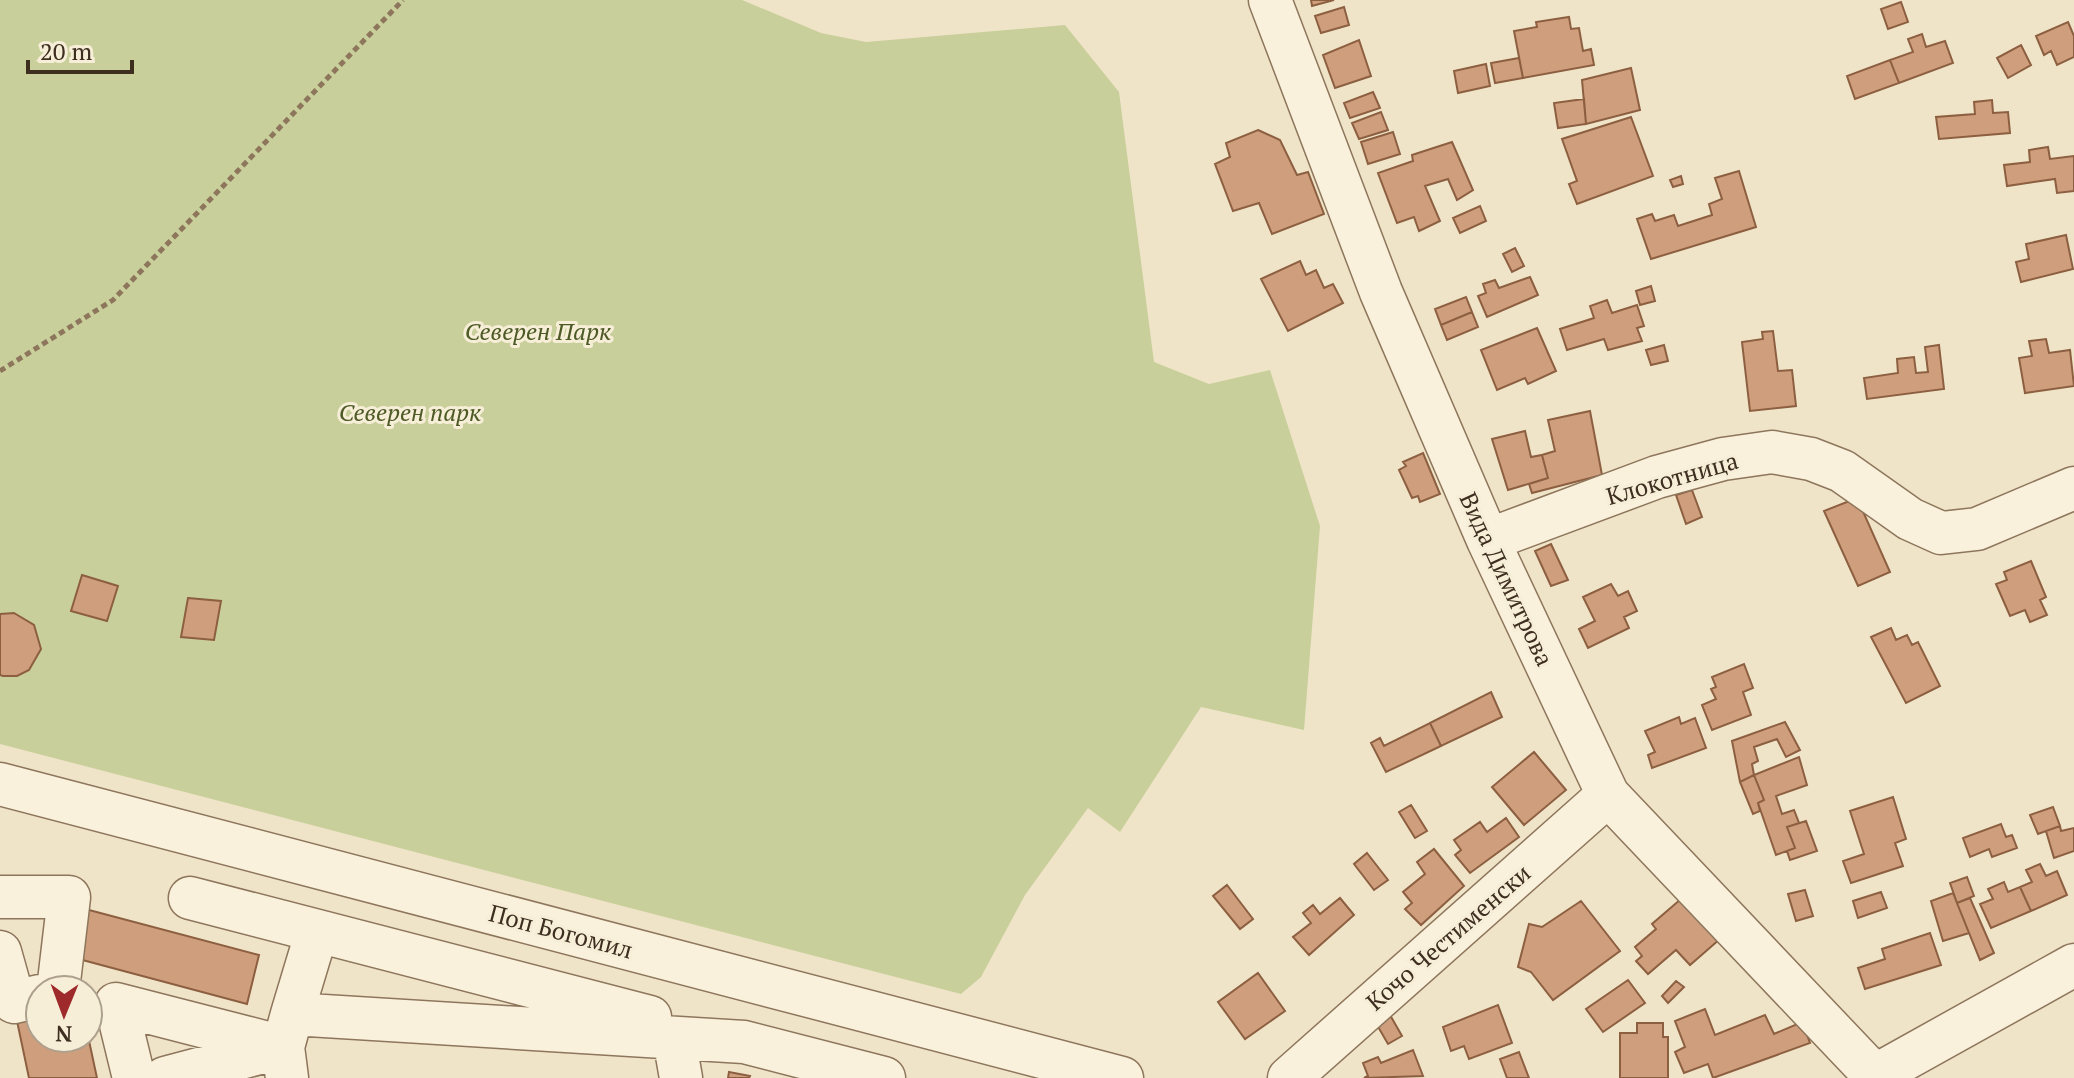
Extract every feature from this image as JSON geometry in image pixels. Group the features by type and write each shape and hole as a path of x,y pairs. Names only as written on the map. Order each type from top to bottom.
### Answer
{"street":[{"name":"Вида Димитрова","path":"1270,0 1381,292 1488,540 1608,795 1873,1077"},
{"name":"Клокотница","path":"1488,540 1657,477 1723,459 1772,452 1811,459 1842,471 1910,519 1941,533 1977,529 2074,488"},
{"name":"Поп Богомил","path":"0,784 1122,1078"},
{"name":"Кочо Честименски","path":"1289,1078 1608,795"},
{"path":"0,897 69,897 60,974"},
{"path":"190,898 884,1078"},
{"path":"287,1046 317,931"},
{"path":"0,952 14,1002 24,1000"},
{"path":"1873,1077 2074,965"},
{"path":"104,1001 287,1046"},
{"path":"104,1006 134,1078"},
{"path":"165,1078 287,1046 674,1038 744,1042"},
{"path":"674,1038 681,1078"}],"path":[{"path":"0,371 113,300 403,0"}],"green space":[{"name":"Северен Парк","path":"0,0 742,0 821,33 866,42 1065,25 1119,92 1154,362 1209,384 1270,370 1320,526 1304,730 1201,707 1120,832 1088,808 1025,895 981,977 961,994 0,744"}],"building":[{"path":"1311,0 1334,0 1312,6"},
{"path":"1901,2 1908,22 1888,29 1881,9"},
{"path":"1344,7 1349,25 1321,33 1315,16"},
{"path":"1569,17 1571,29 1579,28 1583,51 1591,49 1594,65 1523,78 1514,31 1537,27 1536,22"},
{"path":"2068,22 2074,36 2074,57 2057,65 2051,51 2044,55 2036,36"},
{"path":"1922,34 1926,47 1945,41 1953,63 1899,83 1890,60 1913,52 1908,39"},
{"path":"1359,40 1371,76 1335,88 1323,55"},
{"path":"2021,45 2031,65 2008,78 1997,58"},
{"path":"1519,58 1523,78 1495,83 1491,63"},
{"path":"1890,60 1899,83 1855,99 1847,76"},
{"path":"1486,64 1490,86 1458,93 1454,71"},
{"path":"1631,68 1640,110 1586,124 1582,80"},
{"path":"1373,92 1380,108 1350,118 1344,103"},
{"path":"1584,99 1586,124 1558,128 1554,103"},
{"path":"1992,100 1993,113 2008,112 2010,133 1939,139 1936,117 1975,114 1974,102"},
{"path":"1381,112 1388,130 1359,139 1352,123"},
{"path":"1631,117 1653,176 1577,204 1569,184 1577,181 1562,139"},
{"path":"1258,130 1280,140 1297,175 1308,172 1324,214 1272,234 1259,203 1233,211 1215,164 1230,157 1226,143"},
{"path":"1393,132 1400,154 1368,164 1361,142"},
{"path":"1452,142 1473,190 1457,200 1448,179 1425,186 1440,221 1419,231 1414,217 1397,223 1378,173 1413,161 1412,155"},
{"path":"2048,147 2050,159 2074,156 2074,191 2057,193 2055,179 2007,186 2004,165 2030,162 2029,150"},
{"path":"1739,171 1756,227 1651,259 1637,219 1652,214 1655,221 1674,215 1678,226 1712,215 1709,204 1722,199 1715,178"},
{"path":"1681,176 1683,184 1673,187 1670,180"},
{"path":"1480,206 1486,221 1460,233 1453,218"},
{"path":"2066,235 2073,269 2021,282 2016,262 2029,259 2026,244"},
{"path":"1515,248 1524,266 1512,272 1503,254"},
{"path":"1300,261 1306,275 1316,270 1324,288 1333,284 1343,303 1288,331 1261,279"},
{"path":"1530,277 1538,295 1487,317 1478,296 1486,293 1483,284 1495,280 1499,288"},
{"path":"1651,286 1655,301 1640,305 1636,291"},
{"path":"1466,297 1472,312 1441,325 1435,309"},
{"path":"1607,300 1612,313 1637,305 1644,326 1637,328 1642,341 1608,350 1604,339 1567,350 1560,329 1594,318 1590,306"},
{"path":"1472,312 1478,327 1447,340 1441,325"},
{"path":"1537,328 1556,371 1528,384 1525,378 1497,390 1481,350"},
{"path":"1773,331 1778,371 1792,370 1796,406 1750,411 1742,342 1763,339 1762,332"},
{"path":"2046,339 2049,353 2070,350 2074,386 2025,393 2019,358 2032,356 2029,341"},
{"path":"1664,345 1668,361 1651,365 1646,350"},
{"path":"1939,345 1944,389 1867,399 1864,378 1898,373 1897,359 1914,357 1916,373 1928,372 1925,347"},
{"path":"1590,411 1602,475 1532,493 1529,484 1548,478 1542,455 1555,451 1548,420"},
{"path":"1525,431 1531,457 1542,455 1548,478 1508,490 1492,439"},
{"path":"1423,453 1440,494 1420,502 1418,496 1412,498 1399,470 1406,466 1403,462"},
{"path":"1692,490 1702,517 1686,524 1676,495"},
{"path":"1857,498 1890,572 1858,586 1824,511"},
{"path":"1551,544 1568,580 1551,586 1535,551"},
{"path":"2031,561 2046,597 2040,600 2047,615 2030,622 2025,610 2010,616 1996,584 2007,580 2004,572"},
{"path":"82,575 118,586 107,621 71,611"},
{"path":"1611,584 1618,596 1628,591 1637,611 1624,617 1629,628 1588,648 1579,629 1595,621 1583,597"},
{"path":"188,598 221,601 214,640 181,637"},
{"path":"14,613 34,625 41,649 29,670 17,676 3,676 0,675 0,614"},
{"path":"1891,628 1896,640 1907,635 1912,645 1918,642 1940,686 1906,703 1871,637"},
{"path":"1744,664 1753,688 1743,692 1751,715 1712,730 1702,705 1716,699 1711,689 1716,687 1712,677"},
{"path":"1491,692 1502,717 1441,746 1430,723"},
{"path":"1679,717 1681,724 1695,718 1706,748 1652,768 1648,755 1655,752 1645,731"},
{"path":"1785,722 1800,750 1786,757 1777,739 1754,747 1758,761 1752,764 1754,775 1740,782 1732,741"},
{"path":"1430,723 1441,746 1386,772 1371,743 1380,738 1384,746"},
{"path":"1534,752 1566,790 1524,825 1492,787"},
{"path":"1799,757 1807,785 1776,796 1782,814 1794,810 1799,823 1787,827 1795,848 1776,855 1758,803 1764,800 1754,775"},
{"path":"1754,775 1764,800 1758,803 1760,811 1753,814 1740,782"},
{"path":"1893,797 1906,839 1895,843 1903,866 1851,883 1843,861 1864,854 1850,811"},
{"path":"1411,805 1427,831 1415,838 1399,812"},
{"path":"2053,807 2060,826 2038,834 2030,815"},
{"path":"1506,818 1519,837 1470,873 1455,855 1461,850 1454,840 1480,822 1487,832"},
{"path":"1806,821 1817,851 1790,860 1787,851 1795,848 1787,827"},
{"path":"2001,824 2006,837 2012,835 2017,848 1992,857 1989,849 1970,857 1963,838"},
{"path":"2060,826 2061,831 2074,828 2074,851 2054,858 2046,831"},
{"path":"1434,849 1464,886 1421,925 1405,909 1412,903 1403,892 1425,874 1417,862"},
{"path":"1367,853 1388,880 1374,890 1354,864"},
{"path":"2040,864 2046,876 2057,871 2067,895 2031,911 2020,887 2032,882 2026,870"},
{"path":"1967,877 1974,896 1957,903 1950,883"},
{"path":"2004,882 2008,892 2020,887 2031,911 1991,928 1980,904 1993,899 1988,889"},
{"path":"1227,885 1253,919 1240,929 1213,896"},
{"path":"1805,890 1813,916 1796,921 1788,894"},
{"path":"1689,892 1728,932 1690,965 1676,950 1648,974 1636,961 1642,956 1635,947 1656,929 1652,924"},
{"path":"1881,892 1887,908 1858,918 1853,901"},
{"path":"1953,893 1969,933 1943,941 1931,901"},
{"path":"1340,898 1354,915 1309,955 1293,937 1311,923 1303,913 1313,905 1320,914"},
{"path":"1970,898 1994,953 1980,960 1957,903"},
{"path":"1581,901 1620,951 1553,1000 1531,972 1518,967 1529,924 1542,927"},
{"path":"89,910 259,955 247,1004 75,958"},
{"path":"1930,933 1941,965 1865,989 1858,968 1885,959 1882,949"},
{"path":"1258,973 1285,1011 1245,1039 1218,1002"},
{"path":"1628,980 1645,1003 1603,1032 1586,1009"},
{"path":"1676,981 1684,987 1668,1003 1662,996"},
{"path":"1498,1005 1512,1043 1469,1059 1464,1046 1451,1051 1443,1027"},
{"path":"1386,1008 1402,1036 1388,1044 1373,1018"},
{"path":"1705,1009 1715,1035 1765,1015 1774,1034 1802,1022 1810,1043 1713,1078 1708,1064 1684,1073 1675,1052 1685,1047 1675,1021"},
{"path":"24,1019 24,1054 92,1054 97,1078 29,1078 17,1021"},
{"path":"1637,1023 1663,1023 1663,1037 1668,1037 1668,1078 1620,1078 1620,1033 1637,1033"},
{"path":"1413,1050 1423,1076 1364,1078 1368,1076 1363,1063 1378,1057 1381,1063"},
{"path":"1519,1052 1529,1078 1507,1078 1500,1059"},
{"path":"729,1072 750,1076 728,1078"}],"park label":[{"name":"Северен парк","path":"410,412"}]}
